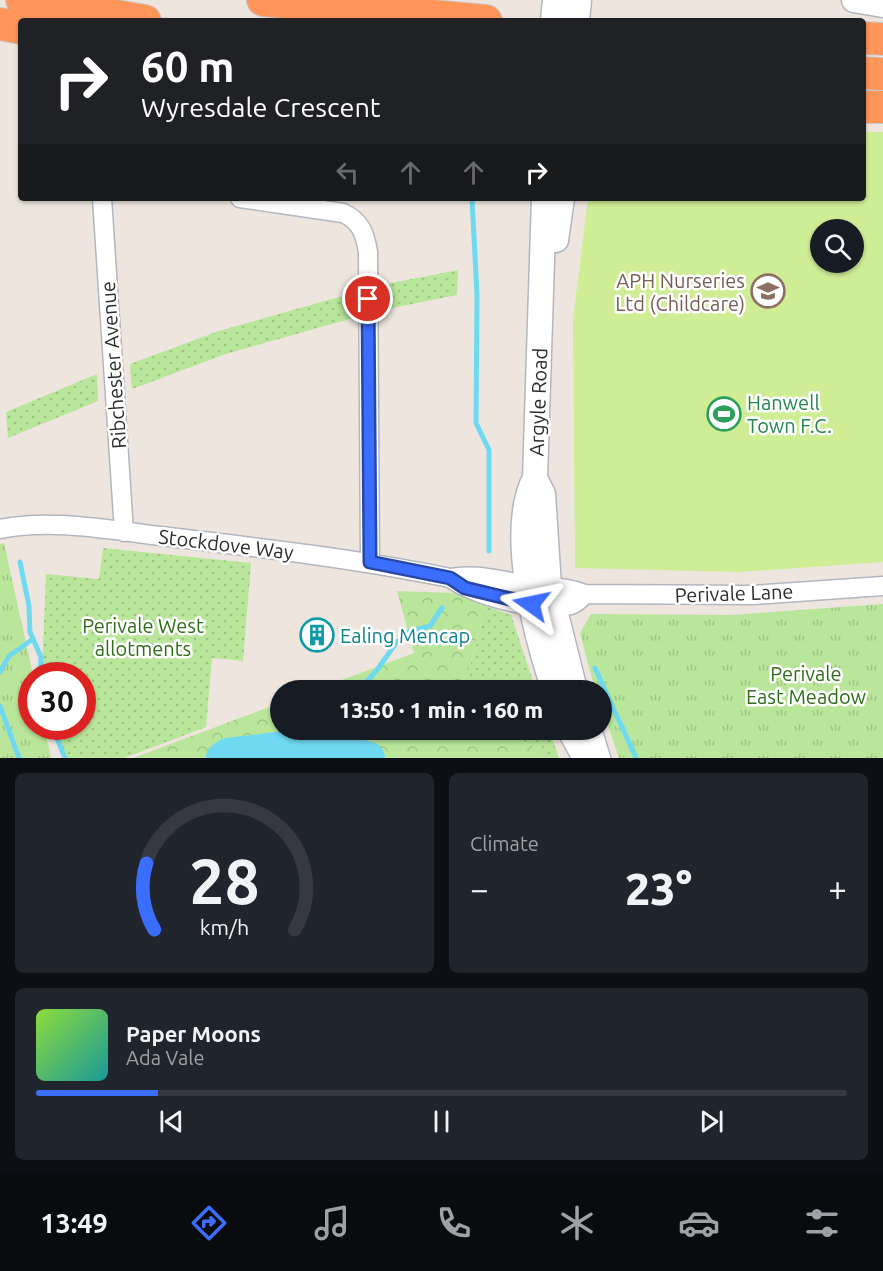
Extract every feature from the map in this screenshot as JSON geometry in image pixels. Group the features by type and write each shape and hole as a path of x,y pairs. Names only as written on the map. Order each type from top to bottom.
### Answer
{"highway":[{"path":"22,0 127,18"},
{"path":"263,0 454,18"},
{"path":"0,24 18,27"},
{"path":"866,38 883,39"},
{"path":"866,73 883,74"},
{"path":"866,107 883,107"}],"main road":[{"path":"854,0 883,4"},
{"name":"Argyle Road","path":"544,201 536,478 527,494 525,554 571,680"},
{"name":"Argyle Road","path":"542,327 562,201"},
{"name":"Argyle Road","path":"540,595 553,680"},
{"path":"575,740 585,758"},
{"path":"592,740 598,758"}],"street":[{"name":"Ribchester Avenue","path":"102,201 124,532"},
{"path":"261,201 343,213 354,218 365,234 368,252 370,562"},
{"name":"Stockdove Way","path":"0,529 35,524 124,532 370,562 450,578 465,588 540,595"},
{"name":"Perivale Lane","path":"540,595 570,605 585,594 753,595 883,586"}],"green space":[{"path":"866,132 883,132 883,562 739,572 575,568 573,319 588,201 866,201"},
{"path":"458,270 457,295 387,309 386,284"},
{"path":"353,293 353,318 226,354 132,389 130,364 219,331"},
{"path":"97,374 98,401 8,438 6,412"},
{"path":"4,543 30,662 18,662 18,740 47,740 51,758 0,758 0,544"},
{"name":"Perivale West allotments","path":"103,548 251,563 243,661 212,658 206,727 124,758 62,758 58,740 96,740 96,662 43,662 46,574 99,579"},
{"path":"397,591 455,593 486,606 468,672 472,680 342,680 414,653"},
{"name":"Perivale East Meadow","path":"883,604 883,758 619,758 612,737 612,680 592,680 580,633 591,614 731,615"},
{"path":"486,606 511,615 533,680 472,680 468,673"},
{"path":"270,707 270,740 522,740 544,758 133,758"},
{"path":"522,740 553,740 559,758 544,758"}],"waterway":[{"path":"472,201 477,295 476,423 489,450 489,551"},
{"path":"20,562 29,606 30,632 41,657 41,662"},
{"path":"368,680 396,643 408,632 430,626 442,608"},
{"path":"0,672 9,656 33,639"},
{"path":"595,668 636,758"},
{"path":"0,706 19,758"},
{"path":"58,740 65,758"},
{"path":"321,745 324,740"},
{"path":"222,758 228,754 316,743 369,758"}],"place":[{"name":"APH Nurseries Ltd (Childcare)","path":"768,291"},
{"name":"Hanwell Town F.C.","path":"724,414"},
{"name":"Ealing Mencap","path":"317,635"}],"route":[{"path":"368,299 370,562 450,578 465,588 531,604"}]}
